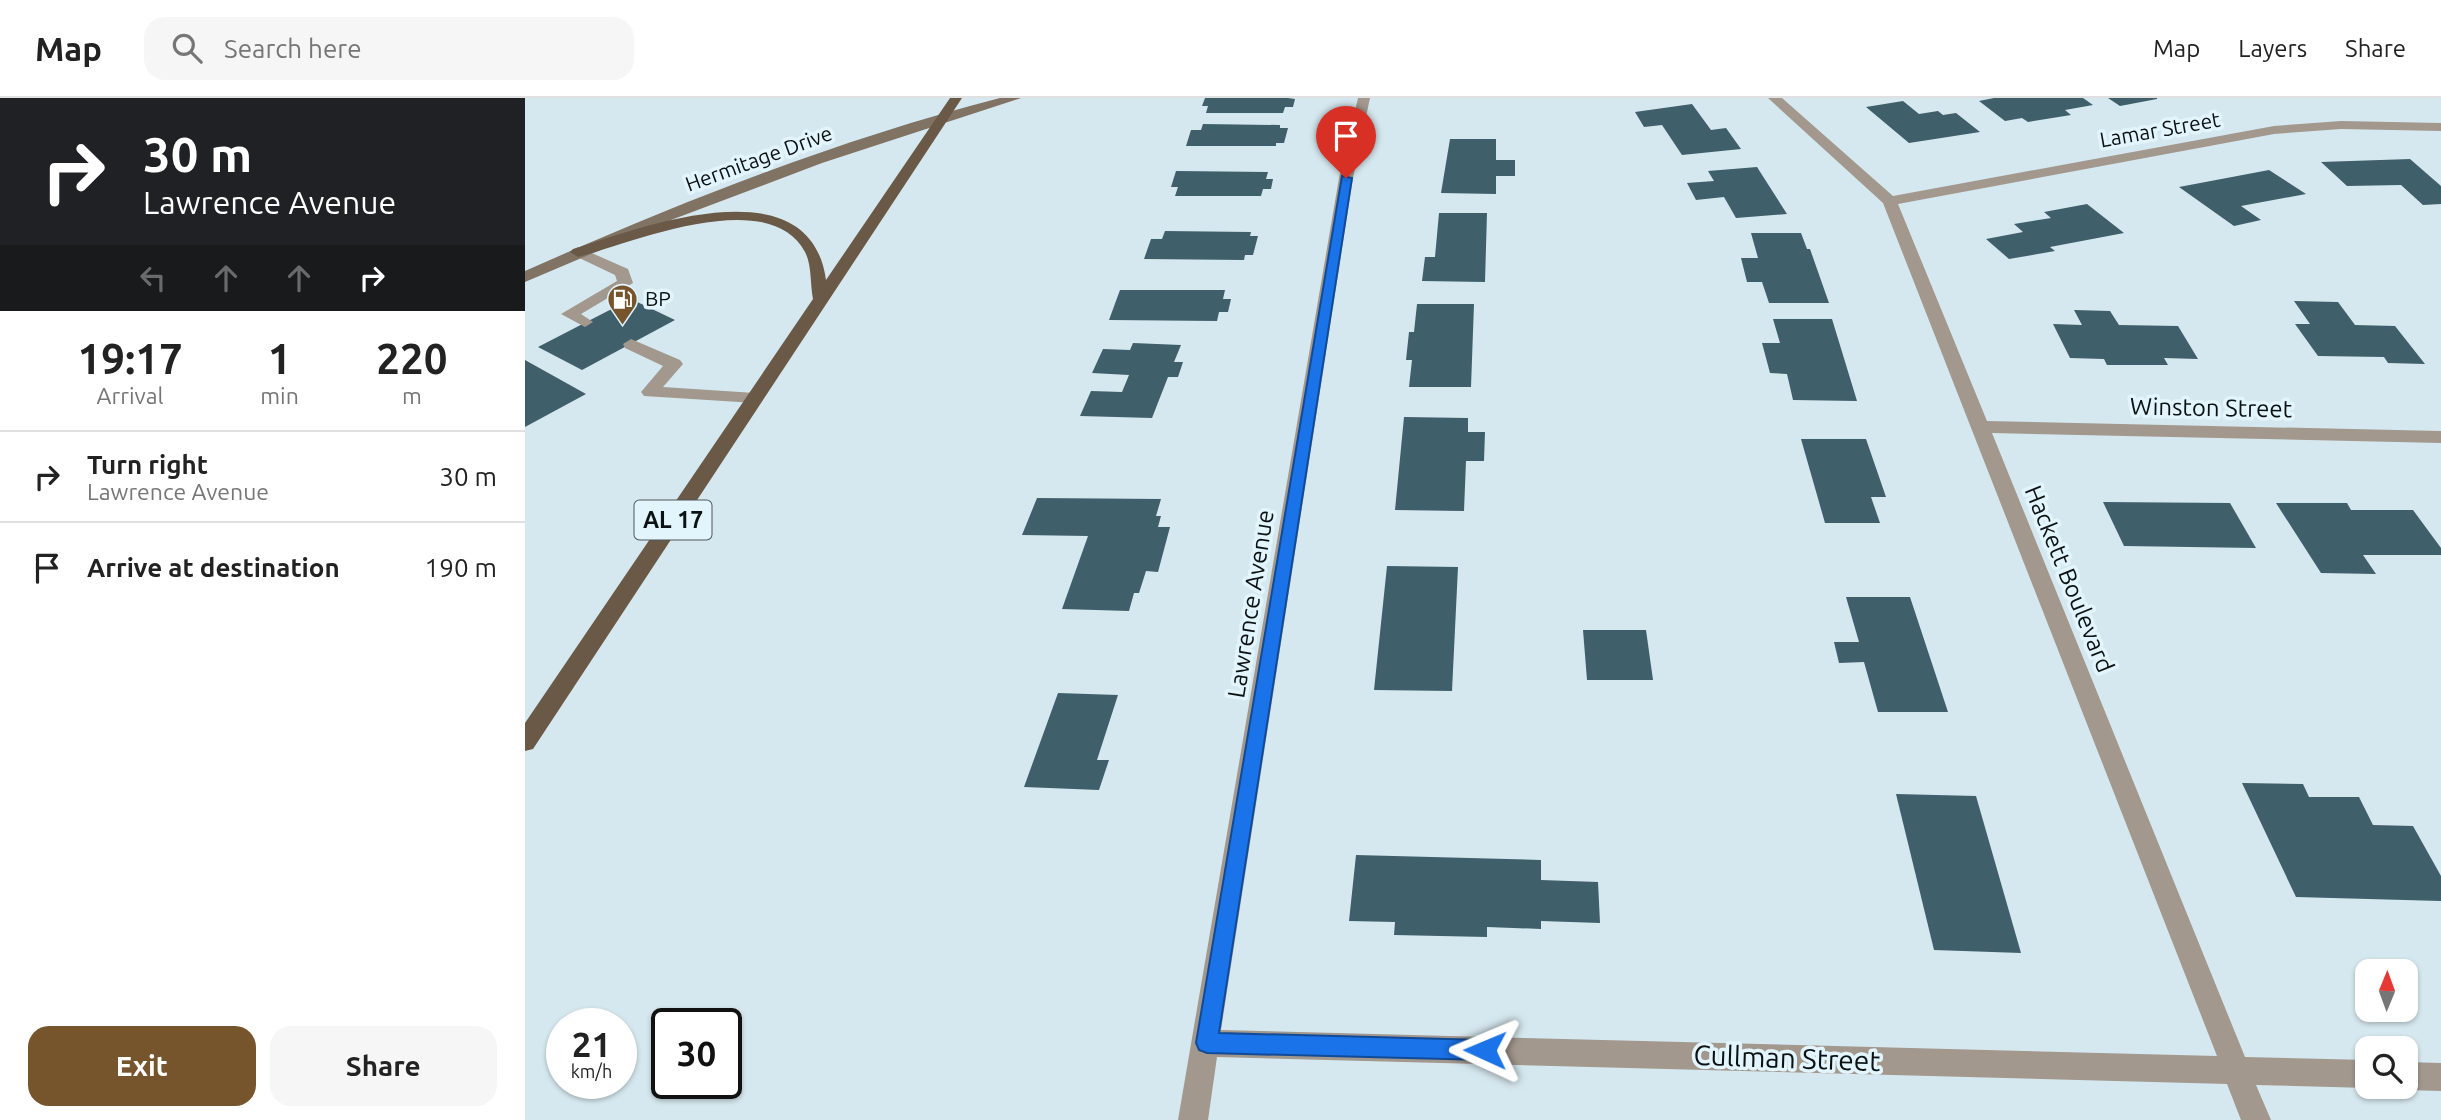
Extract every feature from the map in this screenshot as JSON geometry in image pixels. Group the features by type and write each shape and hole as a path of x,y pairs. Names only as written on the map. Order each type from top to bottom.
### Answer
{"main road":[{"name":"AL 17","path":"525,742 956,98"},
{"path":"578,252 669,224 719,216 764,218 796,230 812,249 821,299"}],"street":[{"name":"Hermitage Drive","path":"525,277 578,252 812,161 944,116 1015,98"},
{"name":"Lawrence Avenue","path":"1193,1120 1346,178 1364,98"},
{"name":"Hackett Boulevard","path":"1774,98 1890,201 2256,1120"},
{"name":"Lamar Street","path":"1890,201 2274,130 2341,125 2441,127"},
{"path":"578,252 622,272 625,283 569,314 585,323"},
{"path":"631,344 674,364 650,391 755,398"},
{"name":"Winston Street","path":"1980,427 2441,437"},
{"name":"Cullman Street","path":"1207,1043 2355,1074"},
{"path":"2418,1076 2441,1077"}],"building":[{"path":"1205,98 1295,99 1293,107 1285,107 1283,113 1206,113 1208,106 1202,106"},
{"path":"1994,98 2083,98 2093,105 2065,110 2071,115 2028,122 2022,118 2005,121 1979,101"},
{"path":"2108,98 2157,98 2157,99 2120,106"},
{"path":"1903,101 1919,114 1938,111 1943,115 1956,113 1980,132 1909,143 1866,107"},
{"path":"1692,104 1711,130 1726,128 1741,149 1682,155 1662,125 1644,127 1635,112"},
{"path":"1203,124 1280,125 1280,128 1288,128 1284,143 1276,143 1276,146 1186,146 1191,130 1201,130"},
{"path":"1450,139 1496,139 1496,160 1515,160 1515,176 1496,176 1496,194 1441,193"},
{"path":"2410,159 2441,186 2441,204 2423,205 2401,185 2347,186 2321,162"},
{"path":"1757,167 1787,214 1736,218 1724,197 1696,200 1687,183 1714,181 1708,171"},
{"path":"2269,170 2306,194 2241,206 2261,220 2234,226 2179,187"},
{"path":"1176,171 1268,172 1266,179 1273,179 1271,189 1263,189 1261,196 1175,196 1178,187 1171,187"},
{"path":"2087,204 2124,233 2050,247 2055,251 2009,259 1986,239 2023,232 2014,224 2051,218 2044,212"},
{"path":"1439,213 1487,213 1485,282 1422,281 1425,257 1435,257"},
{"path":"1165,231 1251,232 1250,236 1258,236 1253,255 1245,255 1244,260 1144,259 1151,239 1162,239"},
{"path":"1751,233 1801,233 1807,249 1810,249 1829,303 1769,303 1762,282 1747,282 1741,258 1758,258"},
{"path":"1120,290 1225,290 1223,299 1231,299 1228,312 1219,312 1217,321 1109,320"},
{"path":"631,299 675,320 582,370 538,347"},
{"path":"2294,301 2338,302 2355,325 2395,326 2425,364 2388,363 2384,357 2318,356 2295,324 2310,324"},
{"path":"1417,304 1474,304 1471,387 1409,387 1412,360 1406,360 1409,332 1414,332"},
{"path":"2074,310 2110,311 2119,325 2178,326 2198,359 2164,358 2168,365 2107,365 2104,359 2070,358 2053,324 2082,325"},
{"path":"1773,319 1832,319 1857,401 1793,400 1787,374 1770,373 1762,343 1780,343"},
{"path":"1133,343 1181,345 1174,362 1183,362 1178,377 1168,377 1152,418 1080,416 1091,391 1122,392 1129,375 1092,373 1103,349 1130,350"},
{"path":"525,360 586,394 525,427"},
{"path":"1404,417 1468,418 1468,432 1485,432 1484,461 1466,461 1464,511 1395,510"},
{"path":"1801,439 1866,439 1886,497 1871,497 1880,523 1825,523"},
{"path":"1037,498 1161,499 1156,516 1161,516 1158,527 1170,527 1158,572 1146,571 1139,593 1134,593 1129,611 1062,609 1088,536 1022,535"},
{"path":"2103,502 2230,503 2256,548 2124,546"},
{"path":"2276,503 2347,503 2351,510 2413,510 2441,548 2441,555 2363,555 2376,574 2321,573"},
{"path":"1387,566 1458,567 1452,691 1374,690"},
{"path":"1846,597 1910,597 1948,712 1878,712 1864,662 1839,663 1834,642 1859,642"},
{"path":"1583,630 1646,630 1653,680 1587,680"},
{"path":"1058,693 1118,695 1097,760 1109,760 1099,790 1024,787"},
{"path":"2242,783 2303,784 2309,797 2359,797 2373,825 2413,826 2441,876 2441,901 2296,897"},
{"path":"1896,794 1976,796 2021,953 1934,950"},
{"path":"1356,855 1541,860 1541,880 1598,882 1600,923 1541,921 1541,929 1487,927 1487,937 1394,935 1395,922 1349,921"}],"place":[{"name":"BP","path":"622,326"}],"route":[{"path":"1346,178 1207,1043 1485,1050"}]}
